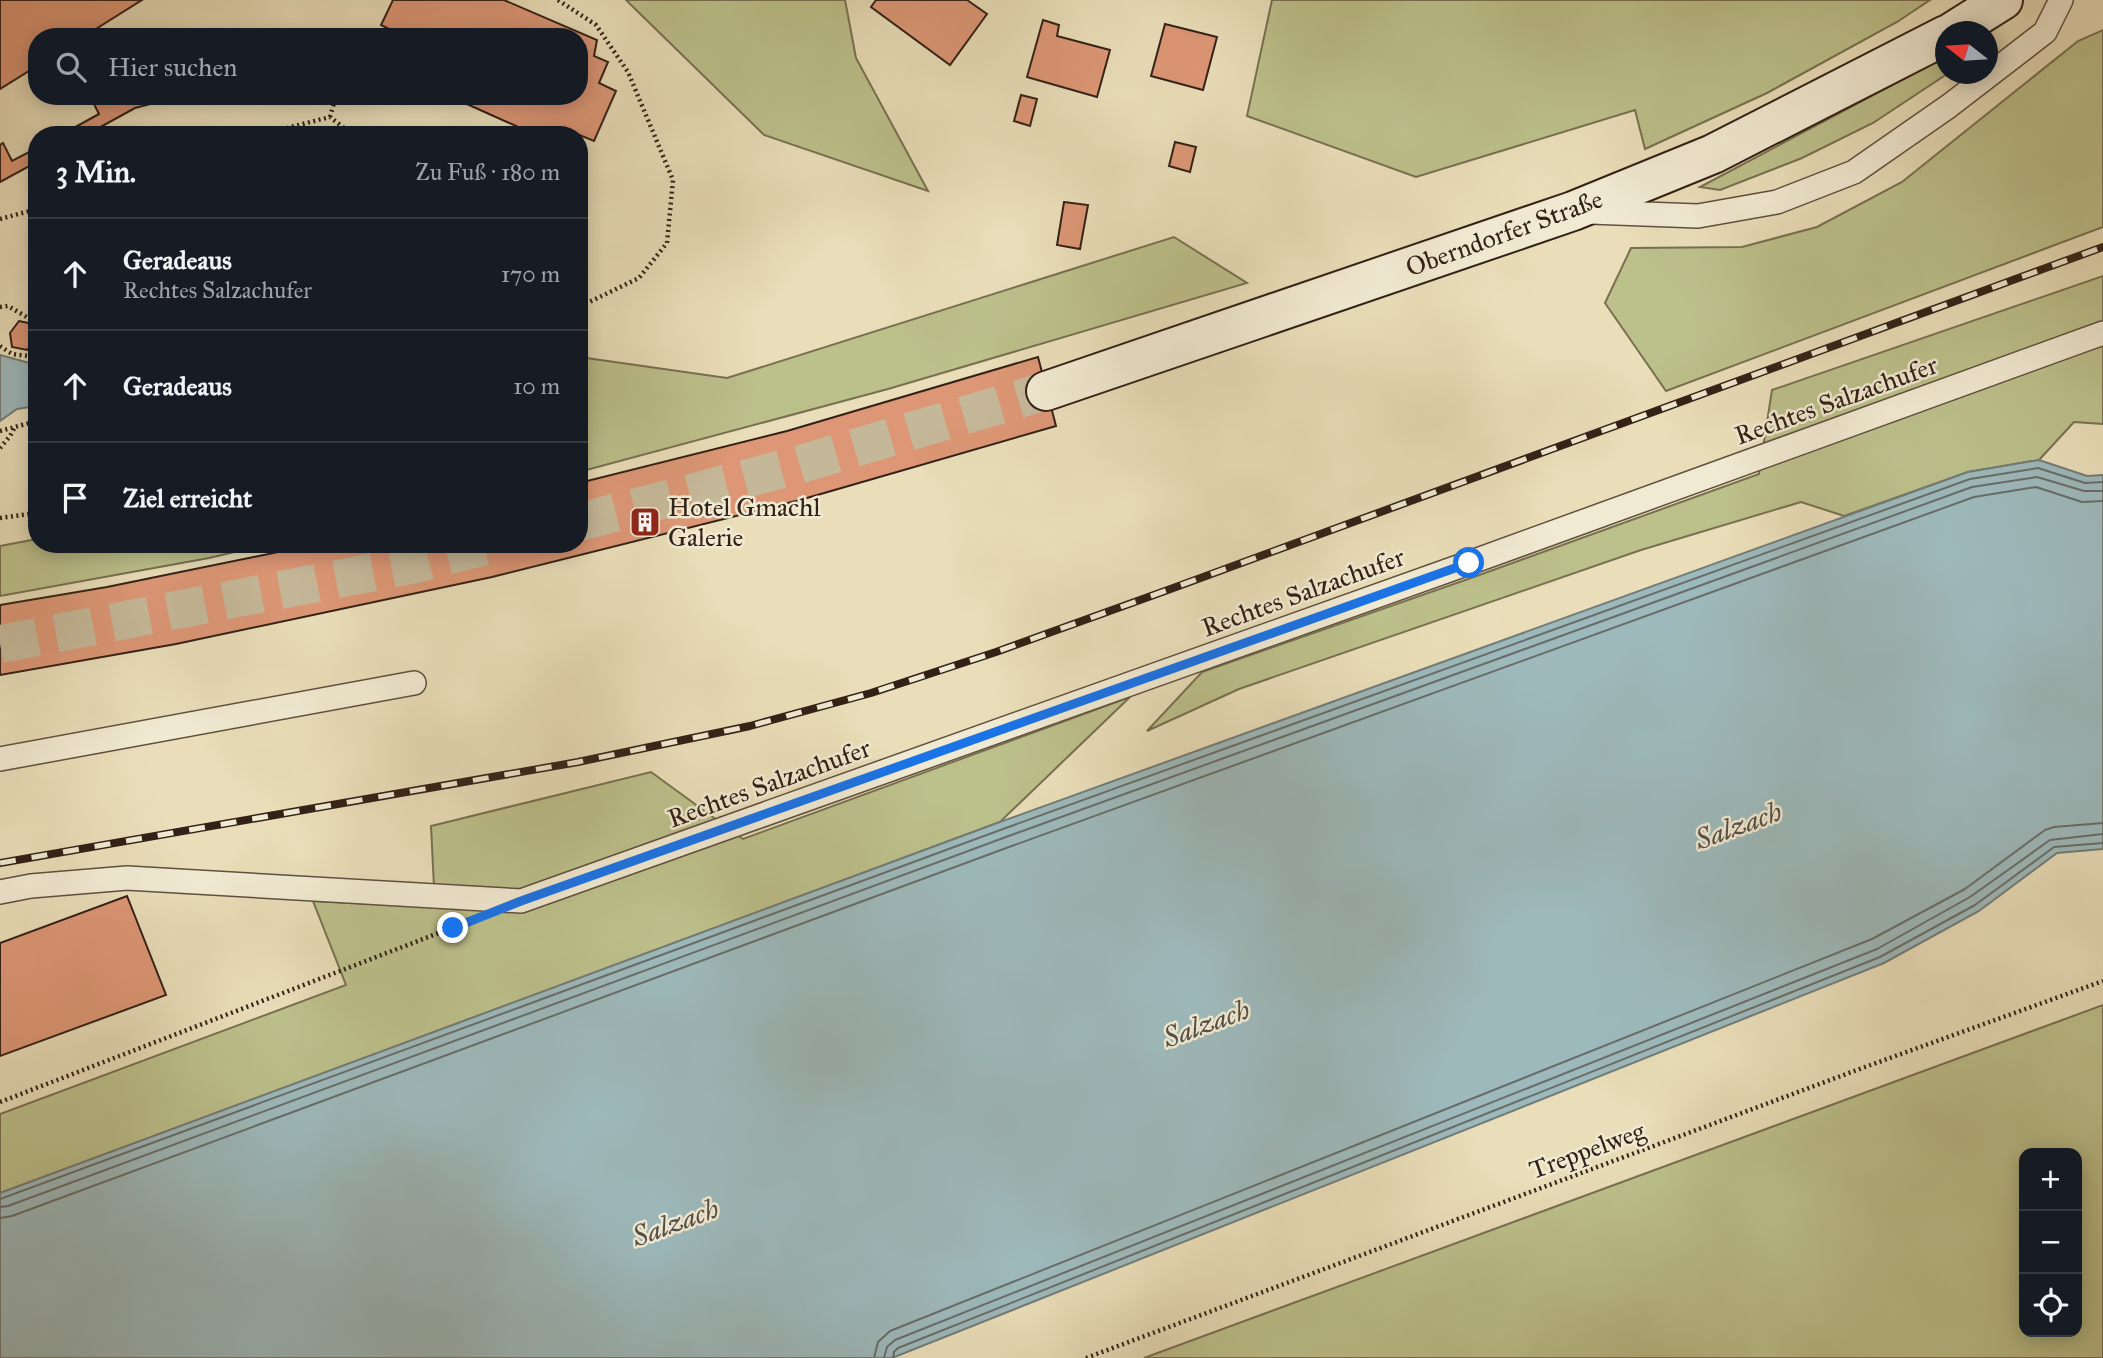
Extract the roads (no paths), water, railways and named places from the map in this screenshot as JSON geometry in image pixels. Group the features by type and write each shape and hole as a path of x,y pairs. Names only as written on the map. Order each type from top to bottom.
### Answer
{"main road":[{"path":"1970,21 2003,0"},
{"name":"Oberndorfer Straße","path":"1046,391 1573,211 1713,154 1935,41"}],"lane":[{"path":"1573,211 1698,216 1777,202 1854,172 1949,106 2045,32 2061,0"},
{"name":"Rechtes Salzachufer","path":"0,892 31,886 127,878 521,901 1469,563 2103,333"},
{"path":"0,759 414,683"}],"water":[{"path":"0,355 28,363 28,407 17,409 0,421"},
{"name":"Salzach","path":"2039,460 2087,476 2103,475 2103,849 2057,853 1979,911 1884,963 892,1358 0,1358 0,1193 1000,822 1968,472"}],"tunnel":[{"path":"588,520 794,466 1046,391"},
{"path":"0,644 416,564 458,553"}],"railway":[{"path":"0,863 578,762 750,726 871,693 996,652 1176,587 2103,247"}],"place":[{"name":"Hotel Gmachl Galerie","path":"645,522"}]}
